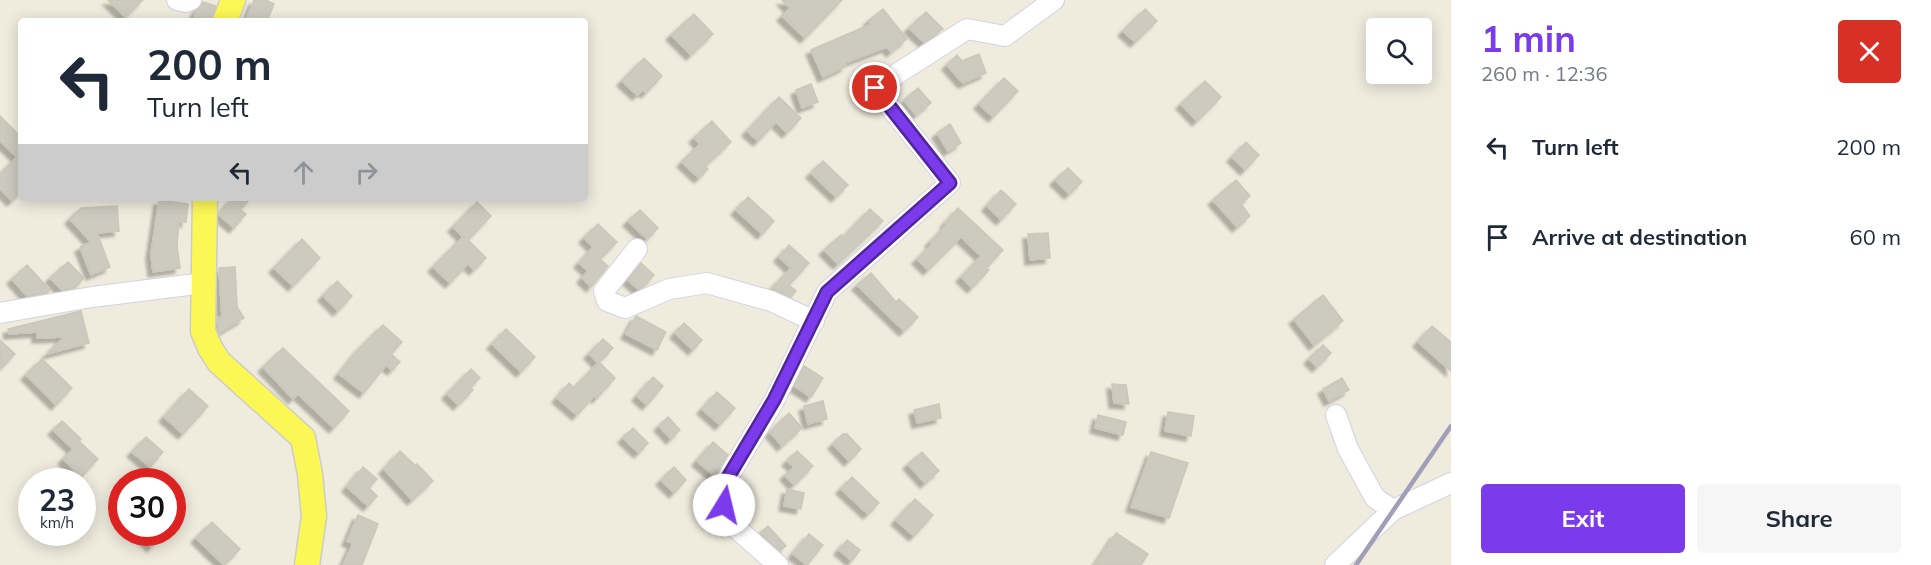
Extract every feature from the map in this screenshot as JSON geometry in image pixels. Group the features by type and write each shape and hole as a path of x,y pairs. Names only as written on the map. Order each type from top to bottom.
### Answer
{"main road":[{"path":"226,18 233,0"},
{"path":"205,201 203,331 219,362 303,438 310,474 314,516 307,565"}],"street":[{"path":"177,0 186,2 191,0"},
{"path":"778,565 727,520 721,489 774,400 827,292 950,183 875,88 967,29 1005,36 1054,0"},
{"path":"637,249 604,291 607,302 625,308 669,289 707,283 771,301 814,321"},
{"path":"0,313 92,297 204,283"},
{"path":"1336,415 1348,449 1375,498 1393,510"},
{"path":"1335,565 1393,510 1451,483"}],"building":[{"path":"108,0 143,0 125,17"},
{"path":"254,0 266,0 274,4 268,18 247,18"},
{"path":"782,0 842,0 805,38 782,16 790,8"},
{"path":"203,2 216,6 212,18 194,18"},
{"path":"883,9 907,39 891,52 887,47 845,63 846,66 823,77 811,50 871,24 868,21"},
{"path":"1145,9 1157,21 1135,42 1123,31"},
{"path":"926,12 943,29 924,42 909,28"},
{"path":"694,14 713,34 691,55 671,35"},
{"path":"979,54 986,73 963,83 947,65 957,55 962,61"},
{"path":"644,58 662,76 646,93 643,90 637,95 622,81"},
{"path":"1004,78 1018,91 993,117 979,104"},
{"path":"1205,81 1221,97 1197,121 1181,104"},
{"path":"811,84 818,102 802,108 796,90"},
{"path":"918,88 931,103 916,115 904,100"},
{"path":"779,97 801,118 787,133 776,122 758,141 747,131"},
{"path":"0,116 18,134 18,195 12,201 0,189 0,174 17,157 0,141"},
{"path":"712,121 731,142 705,166 708,169 699,178 682,162 700,144 694,138"},
{"path":"950,124 961,143 948,151 937,133"},
{"path":"1246,142 1259,155 1245,170 1232,157"},
{"path":"823,161 848,185 836,197 811,173"},
{"path":"1068,168 1082,182 1069,194 1055,180"},
{"path":"1236,180 1250,196 1241,204 1250,216 1237,227 1213,200"},
{"path":"1001,190 1016,204 1001,220 987,206"},
{"path":"748,197 774,221 762,234 736,210"},
{"path":"159,201 188,204 186,222 179,222 177,245 180,268 153,272 151,254"},
{"path":"230,201 248,201 240,209 246,214 234,228 219,215"},
{"path":"477,202 491,216 468,240 486,258 474,270 468,264 450,283 433,267 463,237 453,227"},
{"path":"117,206 119,231 97,233 110,267 91,275 80,247 91,242 70,219 81,208"},
{"path":"958,208 1003,250 972,288 961,277 981,256 961,237 928,270 917,259 932,244 930,242"},
{"path":"870,209 883,221 838,264 824,250 841,235 843,237"},
{"path":"640,210 658,228 647,239 628,221"},
{"path":"598,224 617,242 600,259 608,266 591,287 582,278 588,271 579,263 593,247 584,238"},
{"path":"1048,233 1050,258 1030,260 1028,234"},
{"path":"302,239 320,258 293,286 274,268"},
{"path":"789,245 809,263 789,285 796,291 791,297 772,288 791,268 779,257"},
{"path":"68,262 84,278 74,288 62,290 50,278"},
{"path":"641,263 654,275 638,289 628,280"},
{"path":"27,265 50,290 47,293 27,296 12,279"},
{"path":"235,267 237,307 244,318 219,333 217,318 222,316 219,268"},
{"path":"871,273 896,302 899,299 918,317 904,331 857,285"},
{"path":"337,281 352,296 338,311 323,296"},
{"path":"1323,295 1343,321 1314,345 1294,319"},
{"path":"81,311 89,343 47,354 64,337 37,338 37,332 9,334 8,329"},
{"path":"636,316 666,332 657,350 626,334"},
{"path":"684,323 702,340 693,350 675,333"},
{"path":"383,325 402,342 391,354 400,362 392,370 386,365 364,393 339,374 358,350"},
{"path":"1432,326 1451,342 1451,371 1418,342"},
{"path":"506,329 535,357 521,372 492,344"},
{"path":"603,339 613,348 599,362 615,378 577,415 557,398 569,383 574,388 598,363 589,354"},
{"path":"0,340 15,354 0,369"},
{"path":"1323,345 1331,353 1317,367 1309,359"},
{"path":"283,348 349,411 334,428 298,394 293,399 263,367"},
{"path":"42,359 72,388 56,405 26,375"},
{"path":"804,366 823,378 811,397 794,386"},
{"path":"471,369 480,378 470,387 473,390 458,405 447,394"},
{"path":"653,377 663,386 647,405 637,396"},
{"path":"1342,378 1349,390 1329,401 1323,389"},
{"path":"1112,384 1126,385 1129,404 1114,403"},
{"path":"189,389 208,406 183,434 164,417"},
{"path":"717,392 735,408 720,425 702,409"},
{"path":"823,401 827,419 808,424 804,406"},
{"path":"939,404 941,418 917,423 914,410"},
{"path":"1168,412 1194,416 1191,436 1165,431"},
{"path":"789,413 802,428 782,446 770,432"},
{"path":"1098,415 1126,422 1123,435 1095,428"},
{"path":"668,417 680,430 671,439 659,426"},
{"path":"62,421 98,459 90,468 72,468 63,459 73,449 53,430"},
{"path":"633,428 648,443 639,453 623,438"},
{"path":"843,434 847,434 861,449 849,461 833,444"},
{"path":"146,437 163,452 150,467 132,452"},
{"path":"713,442 728,455 715,476 697,461"},
{"path":"400,451 416,466 417,464 433,481 412,500 384,469"},
{"path":"797,451 813,466 794,485 785,475 794,467 787,461"},
{"path":"922,452 939,471 925,483 908,464"},
{"path":"1151,452 1188,463 1169,518 1131,507"},
{"path":"363,467 377,479 369,488 377,496 368,506 347,487"},
{"path":"674,467 686,480 674,493 661,480"},
{"path":"852,477 879,503 868,514 841,489"},
{"path":"738,484 750,495 738,508 734,491"},
{"path":"787,489 804,493 801,509 784,506"},
{"path":"915,499 933,515 914,536 896,520"},
{"path":"358,515 378,524 362,565 343,565 353,543 347,541"},
{"path":"212,522 240,549 224,565 196,538"},
{"path":"768,526 786,546 780,551 760,533"},
{"path":"1116,533 1148,554 1141,565 1095,565"},
{"path":"809,534 823,545 807,565 793,554"},
{"path":"847,540 860,550 852,561 839,550"}],"railway":[{"path":"1356,565 1451,426"}],"route":[{"path":"724,505 721,489 774,400 827,292 950,183 875,88"}]}
